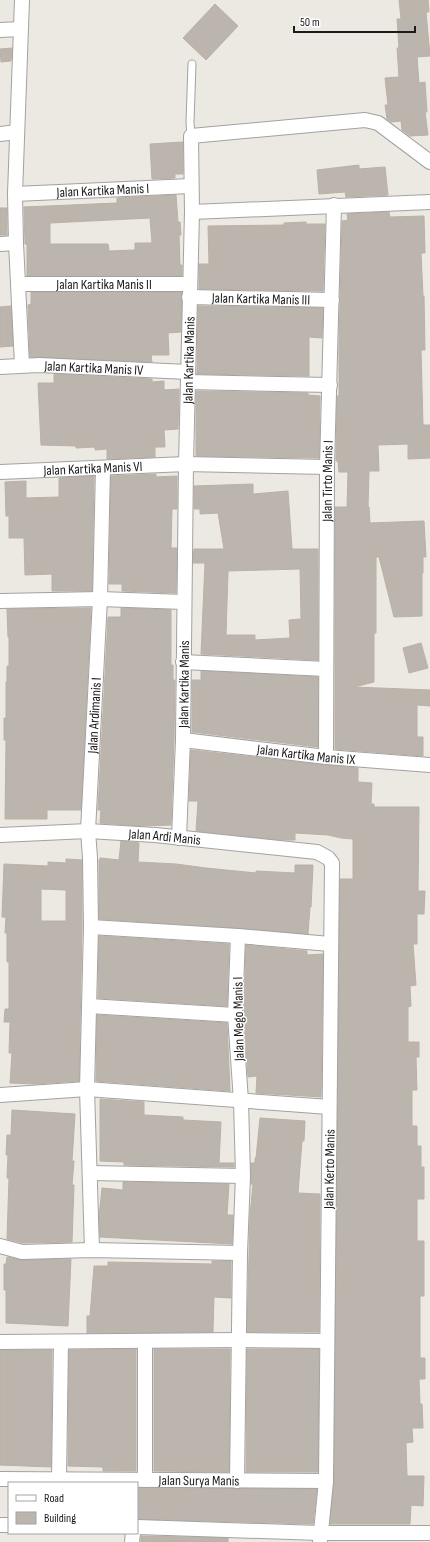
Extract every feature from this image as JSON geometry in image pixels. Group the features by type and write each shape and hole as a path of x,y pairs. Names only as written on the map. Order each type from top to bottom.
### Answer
{"street":[{"path":"22,0 15,194 22,365"},
{"path":"0,30 20,29"},
{"path":"191,136 365,120 378,123 430,162"},
{"path":"0,134 17,132"},
{"name":"Jalan Kartika Manis","path":"179,838 183,740 186,464 192,212 191,136"},
{"name":"Jalan Kartika Manis I","path":"15,194 191,186"},
{"path":"192,212 430,202"},
{"name":"Jalan Tirto Manis I","path":"326,757 327,467 334,205"},
{"path":"0,244 16,243"},
{"name":"Jalan Kartika Manis II","path":"19,284 190,291"},
{"name":"Jalan Kartika Manis III","path":"190,291 332,300"},
{"name":"Jalan Kartika Manis IV","path":"0,367 22,365 188,377 330,385"},
{"name":"Jalan Kartika Manis VI","path":"0,472 186,464 327,467"},
{"name":"Jalan Ardimanis I","path":"92,1250 87,1089 91,928 88,831 100,600 103,468"},
{"path":"0,602 100,600 184,602"},
{"path":"183,662 326,669"},
{"name":"Jalan Kartika Manis IX","path":"183,740 326,757 430,765"},
{"name":"Jalan Ardi Manis","path":"0,835 88,831 179,838 317,852 328,858"},
{"name":"Jalan Kerto Manis","path":"320,1538 326,1481 330,944 332,864 328,858"},
{"path":"91,928 238,936 330,944"},
{"name":"Jalan Mego Manis I","path":"237,1481 240,1253 243,1176 241,1101 236,1015 238,936"},
{"path":"89,1006 236,1015"},
{"path":"0,1095 87,1089 329,1108"},
{"path":"90,1173 243,1176"},
{"path":"0,1246 22,1252 92,1250 240,1253"},
{"path":"0,1342 239,1340 327,1341"},
{"path":"144,1480 145,1341"},
{"path":"59,1479 61,1342"},
{"name":"Jalan Surya Manis","path":"0,1478 326,1481"},
{"path":"138,1527 320,1538 430,1533"}],"lane":[{"path":"191,136 192,64"}],"building":[{"path":"399,0 428,0 429,12 426,12 430,56 417,57 419,83 425,82 427,112 425,112 428,135 410,136 402,130 401,121 391,122 387,119 385,105 388,105 385,78 399,77 397,19 401,19"},
{"path":"215,4 238,26 206,60 183,38"},
{"path":"12,48 11,61 1,62 0,49"},
{"path":"183,142 183,174 175,174 175,178 152,179 150,144"},
{"path":"359,165 359,169 385,167 388,195 346,197 345,192 319,194 317,170"},
{"path":"176,195 178,222 180,222 181,235 179,235 182,276 27,276 27,244 25,244 24,207 117,203 117,198","holes":["150,218 152,243 135,243 135,250 109,251 108,244 50,244 50,223"]},
{"path":"0,208 7,208 7,235 0,235"},
{"path":"389,212 390,217 424,216 425,253 421,253 424,296 425,350 421,350 423,425 430,425 430,458 408,459 408,444 378,445 379,471 369,471 368,507 370,523 424,521 426,557 423,557 422,616 394,617 379,557 376,557 376,633 374,633 374,682 354,687 430,690 430,706 417,705 417,737 423,737 423,756 335,749 335,507 347,507 348,472 339,472 338,461 336,461 337,396 339,396 342,221 348,220 347,214"},
{"path":"306,222 306,224 325,224 323,291 199,289 199,264 209,264 208,226 284,225 284,223"},
{"path":"31,292 182,292 181,332 168,333 169,355 151,355 152,362 30,357 28,305 31,304"},
{"path":"11,306 13,346 0,347 0,307"},
{"path":"198,306 323,308 322,338 309,337 309,376 197,374"},
{"path":"54,374 152,379 152,382 164,381 164,390 179,389 178,429 164,430 165,447 155,447 155,457 107,459 107,449 95,450 95,447 76,448 76,446 41,445 38,383 54,383"},
{"path":"196,391 308,393 308,395 320,396 319,458 196,456"},
{"path":"156,474 156,477 177,476 177,509 172,509 171,548 177,548 176,593 122,591 122,584 109,584 111,476"},
{"path":"94,476 92,591 52,591 52,574 25,575 24,538 9,538 9,516 6,516 5,482 26,481 26,498 59,497 59,478"},
{"path":"253,484 253,494 288,491 292,549 318,549 318,660 201,654 205,563 193,563 194,549 224,549 218,513 200,514 200,509 194,509 194,486","holes":["300,569 301,619 289,620 290,638 255,640 255,635 226,635 228,571"]},
{"path":"91,608 81,810 47,810 47,819 5,819 6,740 4,740 4,718 6,718 7,666 9,666 7,609"},
{"path":"121,608 171,610 171,665 173,665 173,680 175,680 171,825 140,826 100,823 101,810 98,810 108,617 121,617"},
{"path":"421,643 428,668 409,673 403,648"},
{"path":"201,671 318,677 318,747 192,732 192,680 201,680"},
{"path":"191,750 358,768 358,782 372,783 371,804 374,804 374,807 419,807 418,891 425,891 424,914 417,914 417,944 413,944 416,985 410,986 411,1006 408,1007 408,1042 419,1042 419,1057 416,1057 417,1090 412,1090 412,1126 417,1126 417,1146 421,1146 421,1167 424,1167 424,1199 417,1199 417,1241 424,1241 424,1296 420,1296 420,1358 425,1358 425,1379 419,1379 423,1428 412,1428 413,1442 406,1443 407,1476 424,1476 423,1506 411,1505 410,1524 330,1524 334,1481 340,879 353,879 353,839 328,835 295,833 295,840 282,840 196,831 198,801 189,801"},
{"path":"121,841 139,843 138,862 176,864 256,873 256,871 295,873 295,865 313,865 308,934 99,919 99,860 100,858 119,860"},
{"path":"66,859 82,860 79,1081 35,1084 10,1083 12,1053 9,1053 10,1022 4,1022 5,1009 9,1009 9,962 7,962 7,933 5,933 6,917 2,917 4,864 48,866 48,862 66,863","holes":["41,889 66,890 66,921 41,921"]},
{"path":"99,936 229,944 227,1006 98,998"},
{"path":"246,945 307,951 307,955 323,954 321,1097 256,1093 257,1076 248,1077 244,1015"},
{"path":"97,1015 227,1023 230,1091 96,1081"},
{"path":"100,1099 144,1102 144,1115 183,1117 183,1120 221,1122 219,1163 234,1163 234,1167 124,1165 124,1162 100,1161"},
{"path":"12,1110 75,1114 72,1161 74,1161 72,1185 74,1185 72,1242 23,1243 7,1239 9,1178 7,1178 8,1155 6,1155 7,1135 11,1135"},
{"path":"260,1118 305,1121 298,1193 320,1194 319,1332 247,1332 250,1216 253,1184 251,1184 251,1163 255,1163 256,1158"},
{"path":"123,1182 229,1184 227,1215 233,1215 232,1244 100,1237 99,1217 102,1188 123,1190"},
{"path":"7,1257 22,1260 71,1259 68,1326 6,1323 4,1264 6,1264"},
{"path":"212,1261 231,1261 231,1298 214,1297 213,1332 87,1333 87,1316 90,1316 94,1266 108,1266 108,1262 212,1264"},
{"path":"136,1349 136,1471 103,1471 103,1467 68,1466 69,1350"},
{"path":"154,1349 230,1349 229,1472 154,1471"},
{"path":"247,1349 319,1349 318,1472 246,1472"},
{"path":"0,1350 52,1350 51,1467 0,1465"},
{"path":"138,1488 317,1489 313,1524 138,1519"},
{"path":"141,1536 228,1538 228,1542 141,1542"}]}
